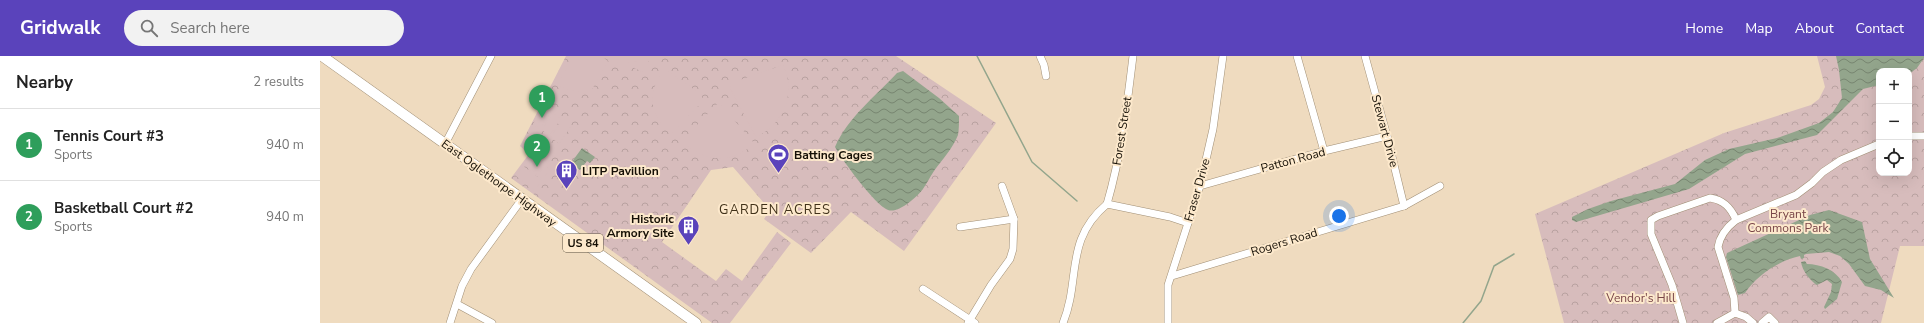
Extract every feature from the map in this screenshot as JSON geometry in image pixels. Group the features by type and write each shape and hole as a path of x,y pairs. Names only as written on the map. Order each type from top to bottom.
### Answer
{"highway":[{"name":"East Oglethorpe Highway","path":"322,56 696,323"}],"street":[{"path":"445,144 491,56"},
{"path":"1040,56 1044,65 1046,76"},
{"name":"Forest Street","path":"1107,204 1115,179 1133,56"},
{"name":"Fraser Drive","path":"1168,323 1168,285 1200,186 1213,129 1223,56"},
{"path":"1298,56 1324,151"},
{"name":"Stewart Drive","path":"1365,56 1404,206"},
{"name":"Patton Road","path":"1200,186 1324,151 1387,136"},
{"path":"1912,136 1924,136"},
{"path":"1735,314 1734,298 1718,247 1719,240 1724,232 1736,220 1796,194 1812,183 1822,172 1841,160 1876,145"},
{"path":"923,289 971,322 991,285 1010,259 1014,240 1014,219 1002,186"},
{"name":"Rogers Road","path":"1172,276 1404,206 1440,186"},
{"path":"1683,323 1672,285 1651,234 1651,220 1658,216 1710,198 1719,199 1728,205 1736,220"},
{"path":"450,323 462,286 471,269 522,199"},
{"path":"1063,323 1067,313 1075,259 1086,226 1107,204 1170,217 1188,223"},
{"path":"960,227 1014,219"},
{"path":"457,304 492,323"},
{"path":"1717,323 1735,314 1746,317 1753,323"},
{"path":"1762,323 1769,317 1775,323"}],"green space":[{"path":"566,56 896,56 996,123 904,251 851,212 811,253 764,219 770,210 733,167 711,170 662,242 716,281 726,269 742,281 777,232 791,243 730,323 712,323 511,178 529,154 520,146"},
{"path":"573,56 601,56 608,61 589,95 557,86"},
{"path":"603,56 651,56 643,72 634,68 637,61 619,63"},
{"path":"742,56 782,56 782,60"},
{"name":"Bryant Commons Park","path":"1817,56 1924,56 1924,246 1900,246 1881,323 1564,323 1535,214 1724,133 1811,105 1819,99 1825,87"},
{"path":"783,65 787,75 788,86 788,96 785,107 774,124 765,132 756,137 730,88 731,83"},
{"path":"665,69 702,95 702,102 671,134 658,119 654,111 653,103 655,86"},
{"path":"717,104 721,105 754,143 746,150 728,158 708,157 690,148 682,141"},
{"path":"543,107 551,112 540,129 533,124"},
{"path":"553,113 561,119 549,136 542,130"},
{"path":"562,120 571,126 559,144 551,137"},
{"path":"532,129 553,146 542,162 521,146"},
{"path":"531,155 550,169 543,179 524,165"},
{"path":"523,166 542,180 535,190 516,176"}],"water":[{"path":"1836,56 1924,56 1917,68 1912,72 1912,68 1876,68 1876,86 1863,89 1817,135 1745,154 1689,189 1576,222 1572,220 1572,217 1588,209 1611,201 1675,184 1705,160 1729,149 1777,138 1819,123 1833,112 1842,98"},
{"path":"903,71 939,98 959,116 959,130 953,145 923,189 907,204 897,210 892,211 888,210 875,200 844,162 835,147 847,126 863,107 897,73"},
{"path":"582,148 595,157 590,163 587,161 580,170 571,163"},
{"path":"1829,210 1862,222 1870,259 1894,298 1881,290 1865,286 1849,264 1840,256 1829,252 1806,254 1804,255 1804,258 1801,259 1800,256 1784,261 1762,275 1745,293 1738,295 1726,257 1727,253 1810,215"},
{"path":"1805,261 1807,264 1827,268 1836,274 1842,282 1837,299 1825,309 1824,307 1831,292 1832,284 1827,280 1817,285 1814,283 1803,268 1801,262"}],"waterway":[{"path":"977,56 1032,162 1077,201"},
{"path":"1463,323 1481,301 1494,266 1514,254"}],"place":[{"name":"Tennis Court #3","path":"542,118"},
{"name":"Basketball Court #2","path":"537,167"},
{"name":"Batting Cages","path":"779,174"},
{"name":"LITP Pavillion","path":"567,190"},
{"name":"Historic Armory Site","path":"689,246"}],"district":[{"name":"GARDEN ACRES","path":"775,209"}],"park label":[{"name":"Vendor's Hill","path":"1641,298"}]}
